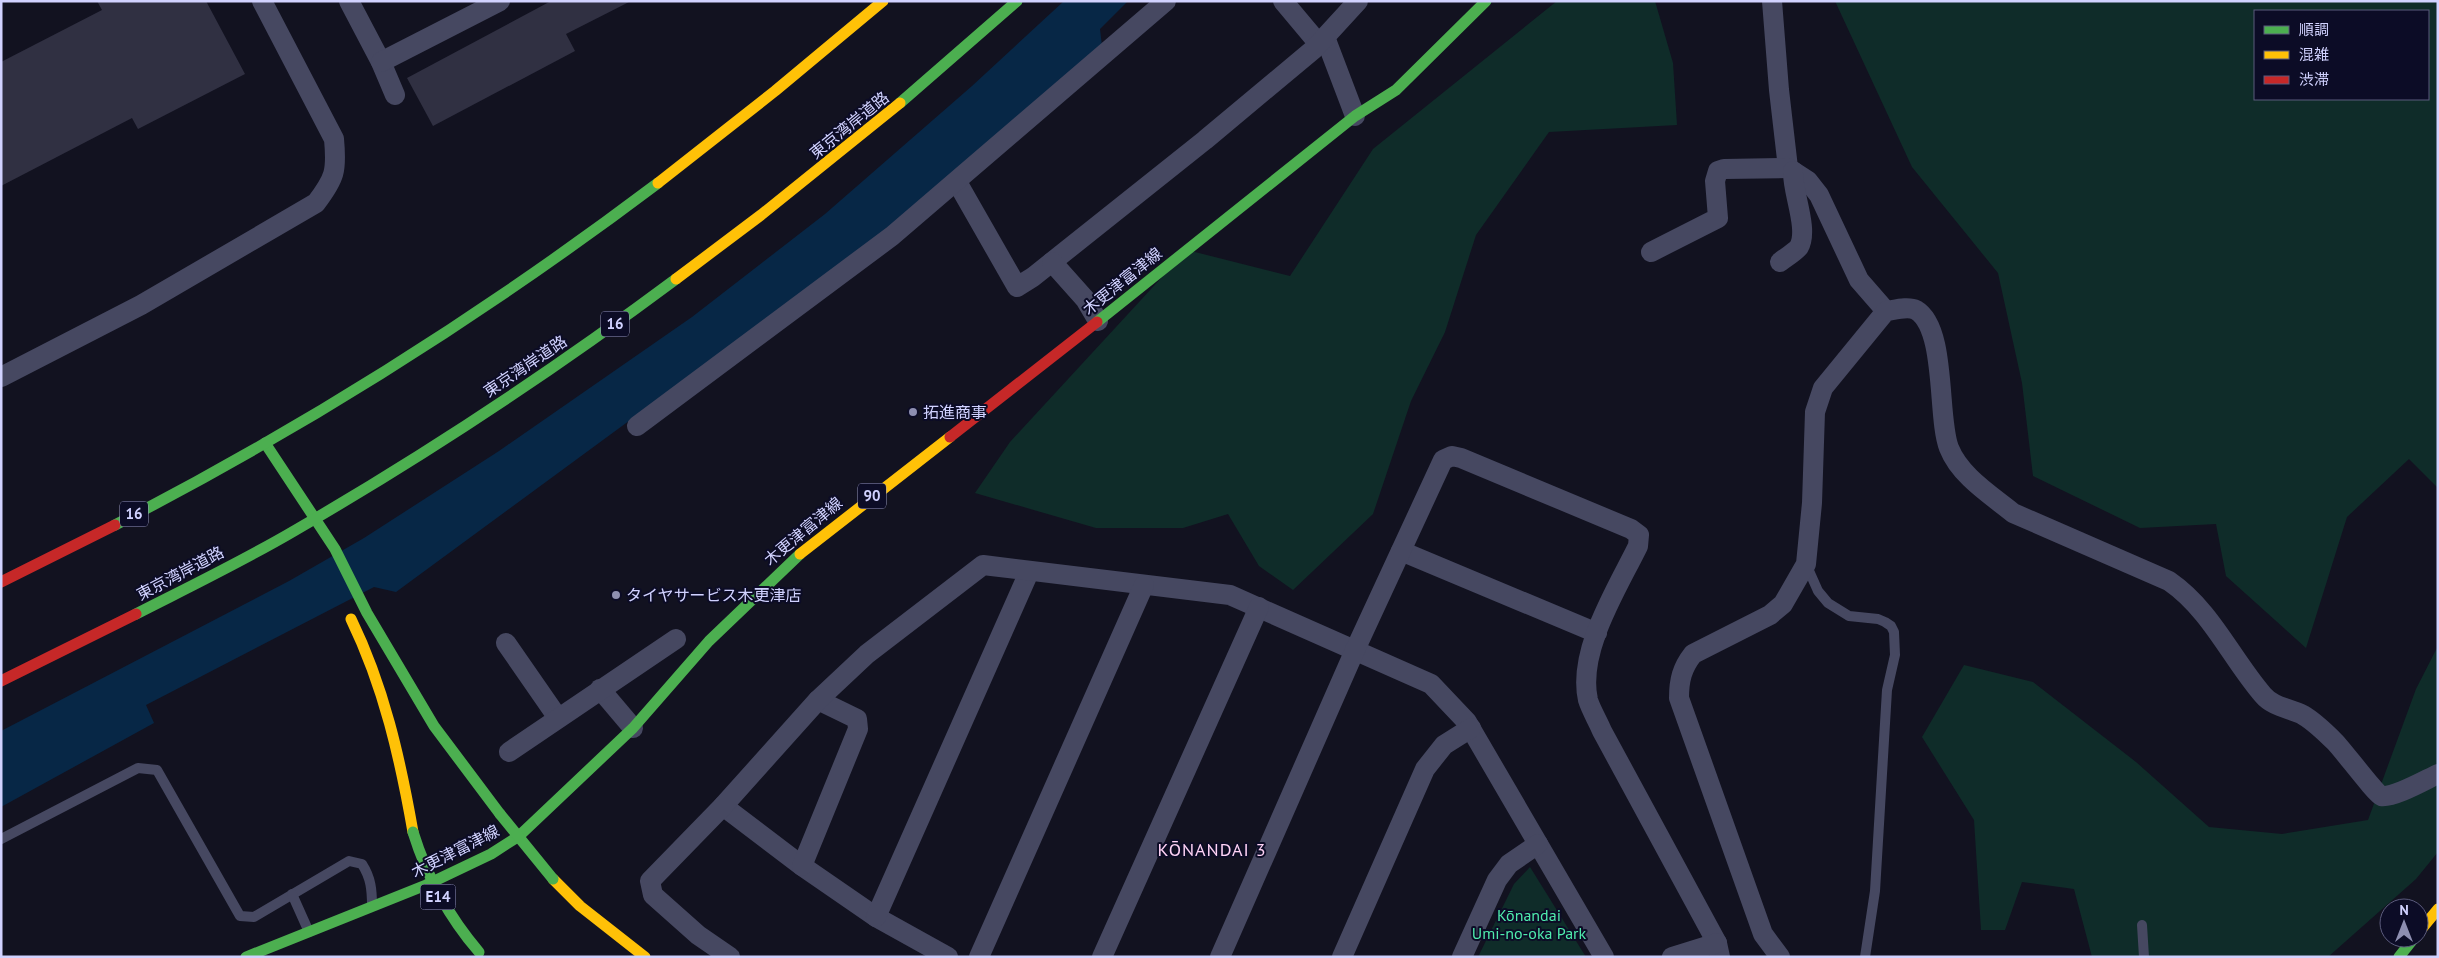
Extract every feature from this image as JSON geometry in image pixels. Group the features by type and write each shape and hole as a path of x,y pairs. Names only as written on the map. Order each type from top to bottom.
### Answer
{"main road":[{"name":"16","path":"1,582 78,544 265,443 394,364 593,232 733,125 883,1"},
{"name":"東京湾岸道路","path":"1,681 104,631 301,527 526,386 707,258 785,199 888,114 1017,1"},
{"name":"木更津富津線","path":"246,957 426,885 491,854 519,836 633,728 709,641 787,564 1098,321 1355,116 1396,90 1486,1"},
{"path":"265,443 285,495"},
{"path":"265,443 335,550 367,613 434,726 500,814 553,879 580,906 645,957"},
{"name":"E14","path":"344,606 366,648 390,711 413,832 434,889 451,919 481,954"},
{"path":"2429,920 2438,909"}],"street":[{"path":"1,377 141,305 316,203 332,181 336,160 334,139 262,1"},
{"path":"349,1 381,62 395,95"},
{"path":"381,62 500,1"},
{"path":"637,426 892,236 1166,1"},
{"path":"1283,1 1322,40 1355,116"},
{"path":"957,182 1017,287 1052,262 1205,140 1322,40 1358,1"},
{"path":"1772,1 1778,90 1792,183 1802,232 1799,247 1780,262"},
{"path":"1651,252 1718,218 1715,181 1718,171 1724,169 1791,170 1808,181 1819,195 1859,280 1886,312"},
{"path":"1052,262 1085,299 1098,321"},
{"path":"1780,957 1763,934 1680,698 1680,681 1685,665 1693,654 1770,615 1783,604 1806,564 1812,503 1815,412 1824,388 1886,312 1911,308 1921,316 1935,343 1949,448 1969,476 2007,508 2013,513 2177,587 2192,600 2271,703 2303,715 2318,726 2351,760 2376,793 2382,796 2394,794 2438,774"},
{"path":"1220,957 1355,650 1443,460 1452,456 1614,521 1639,535 1638,546 1591,648 1588,668 1588,699 1602,731 1719,950 1672,957"},
{"path":"1401,551 1597,633"},
{"path":"730,957 698,935 653,895 650,881 723,806 818,700 868,654 983,565 1230,595 1430,684 1452,704 1471,728 1604,957"},
{"path":"876,917 1029,572"},
{"path":"979,957 1144,585"},
{"path":"1102,957 1259,607"},
{"path":"509,752 676,640"},
{"path":"506,643 558,718"},
{"path":"600,690 633,728"},
{"path":"802,866 858,729 857,719 818,700"},
{"path":"1342,957 1425,769 1444,745 1471,728"},
{"path":"723,806 802,866 876,917 948,957"},
{"path":"1462,957 1497,880 1509,864 1538,844"}],"lane":[{"path":"1806,564 1818,591 1828,603 1849,616 1878,619 1885,622 1891,626 1894,632 1895,655 1887,690 1875,891 1865,957"},
{"path":"1,839 138,768 153,768 158,770 240,916 254,917 349,861 362,864 367,873 372,888 372,907"},
{"path":"292,894 309,932"},
{"path":"2142,925 2144,957"}],"green space":[{"path":"1557,1 1655,1 1673,63 1677,125 1549,132 1476,235 1445,332 1411,401 1373,514 1293,590 1259,566 1228,514 1183,528 1096,528 975,493 1010,442 1187,250 1290,276 1373,149"},
{"path":"1835,1 2438,1 2438,488 2409,459 2347,517 2306,648 2226,576 2216,524 2140,528 2033,476 2022,383 1998,273 1912,167"},
{"path":"2438,646 2438,852 2416,879 2395,898 2379,898 2379,912 2328,957 2092,957 2074,889 2022,882 2005,930 1981,930 1974,820 1922,737 1964,665 2033,682 2136,762 2209,827 2282,834 2368,820 2416,689"},
{"name":"Kōnandai Umi-no-oka Park","path":"1530,867 1586,957 1478,957 1514,884"}],"water":[{"path":"1064,1 1128,1 1100,29 1102,46 893,227 396,592 374,587 146,705 154,723 1,807 1,731 289,581 364,538 499,451 692,317 825,214 972,86"}],"building":[{"path":"97,1 206,1 245,74 138,129 132,118 1,186 1,62 102,10"},
{"path":"551,1 631,1 566,34 575,51 433,126 407,78"}],"traffic: fast":[{"path":"900,103 1017,1"},
{"path":"1097,322 1355,116 1396,90 1486,1"},
{"path":"115,525 256,448 394,366 528,277 658,183"},
{"path":"136,614 275,542 392,472 536,379 676,279"},
{"path":"265,443 335,549 367,613 434,726 500,814"},
{"path":"246,957 426,885 491,854 519,836 633,728 709,641 800,554"},
{"path":"500,814 553,879"},
{"path":"413,832 425,865 448,910 479,952"},
{"path":"2399,957 2406,948"}],"traffic: slow":[{"path":"658,183 775,91 883,1"},
{"path":"676,279 761,215 900,103"},
{"path":"800,554 950,437"},
{"path":"351,619 363,645 382,697 396,750 413,832"},
{"path":"553,879 580,906 645,957"},
{"path":"2429,920 2438,909"}],"traffic: jam":[{"path":"950,437 1097,322"},
{"path":"1,582 115,525"},
{"path":"1,681 136,614"}],"place":[{"name":"拓進商事","path":"913,412"},
{"name":"タイヤサービス木更津店","path":"616,595"}],"district":[{"name":"KŌNANDAI 3","path":"1212,850"}]}
